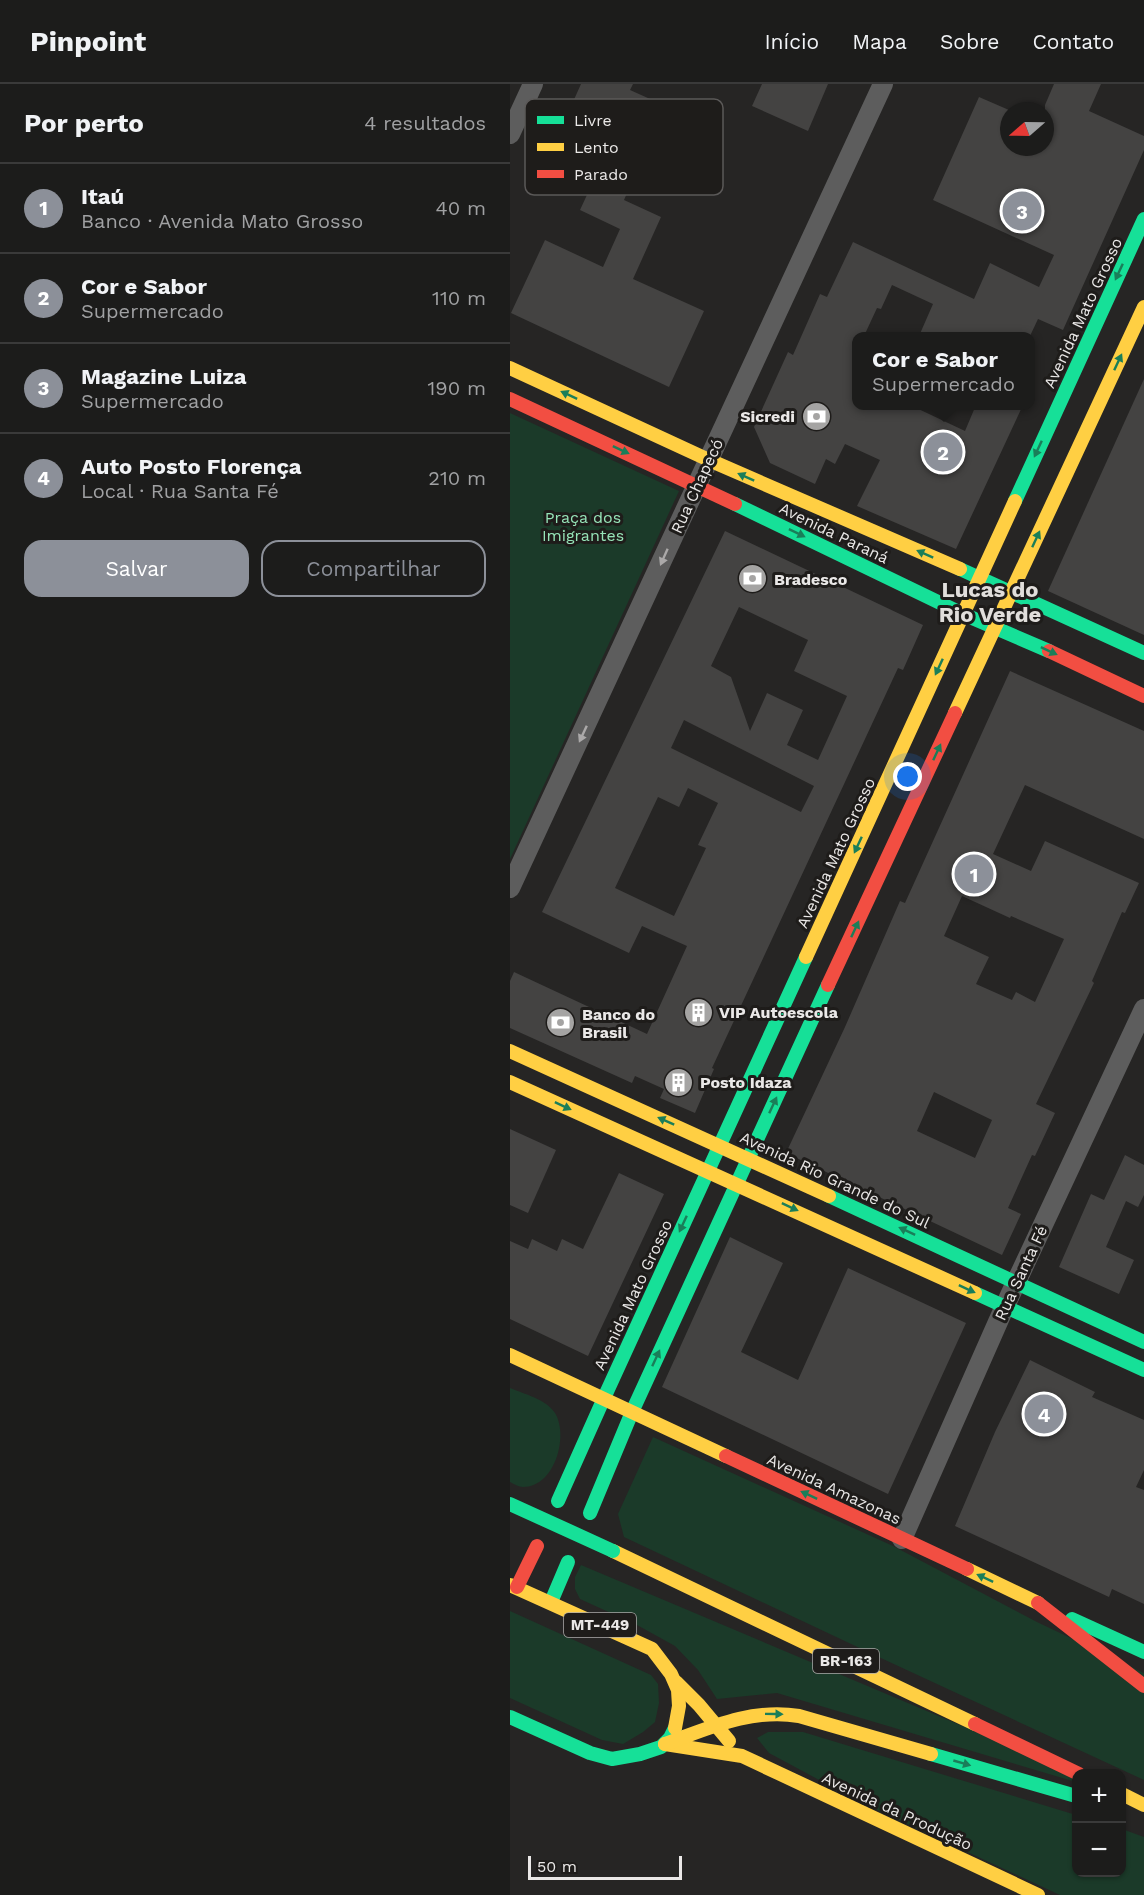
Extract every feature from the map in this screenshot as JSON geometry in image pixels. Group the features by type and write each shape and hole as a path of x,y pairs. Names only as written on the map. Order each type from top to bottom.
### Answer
{"main road":[{"name":"Avenida Mato Grosso","path":"558,1501 1144,219"},
{"path":"590,1513 632,1412 748,1158 1144,306"},
{"name":"Avenida Paraná","path":"510,368 709,460 979,577 1144,653"},
{"name":"Avenida Paraná","path":"510,399 697,485 963,614 1144,696"},
{"name":"Avenida Rio Grande do Sul","path":"510,1051 720,1145 1144,1341"},
{"path":"510,1082 676,1158 737,1183 1144,1370"},
{"name":"Avenida Amazonas","path":"510,1355 1144,1652"},
{"name":"BR-163","path":"510,1504 1072,1770"},
{"path":"514,1586 537,1546"},
{"path":"551,1602 568,1562"},
{"name":"MT-449","path":"514,1586 652,1649 676,1682"},
{"path":"1038,1603 1144,1686"},
{"path":"664,1744 675,1727 678,1716 679,1698 676,1682"},
{"name":"Avenida da Produção","path":"676,1682 742,1756"},
{"path":"510,1717 597,1756 614,1759 632,1756 741,1718 764,1714 799,1716 1072,1795"},
{"name":"Avenida da Produção","path":"664,1744 742,1756 1038,1895"},
{"path":"1126,1796 1144,1805"},
{"path":"1126,1810 1144,1815"}],"street":[{"path":"526,99 533,84"},
{"name":"Rua Chapecó","path":"510,888 883,84"},
{"path":"510,134 525,101"},
{"name":"Rua Santa Fé","path":"902,1539 1005,1306 1144,1009"}],"green space":[{"name":"Praça dos Imigrantes","path":"510,413 679,491 510,859"},
{"path":"510,1388 546,1404 555,1413 559,1423 559,1447 556,1459 551,1470 534,1485 523,1487 510,1482"},
{"path":"653,1437 893,1546 1037,1622 1144,1673 1144,1780 1126,1772 1126,1769 1120,1769 624,1537 618,1514"},
{"path":"581,1565 1072,1772 1072,1781 777,1693 717,1699 698,1670 675,1646 637,1625 580,1599 575,1589 575,1577"},
{"path":"510,1611 651,1675 658,1684 659,1703 655,1722 623,1744 602,1740 510,1698"},
{"path":"768,1732 803,1732 1072,1814 1072,1877 1126,1877 1126,1830 1144,1837 1144,1895 1060,1895 862,1803 769,1753 757,1738"}],"building":[{"path":"581,84 633,84 630,90 650,99 574,99"},
{"path":"762,84 828,84 808,131 752,106"},
{"path":"1054,84 1101,84 1089,111 1144,136 1144,150 1063,330 1038,319 1032,332 921,332 933,304 892,285 881,309 877,308 866,332 852,332 852,410 921,410 965,431 974,410 1021,410 956,549 857,506 880,460 845,444 835,464 826,459 815,484 770,463 754,427 788,352 793,355 820,294 827,297 853,242 974,299 990,263 1039,287 1054,255 933,200 979,97 1000,106 1000,156 1054,156 1054,102 1046,102"},
{"path":"587,195 626,195 624,200 661,217 633,279 704,311 669,387 511,313 545,240 603,267 620,229 580,210"},
{"path":"1144,379 1144,635 1048,591"},
{"path":"725,531 923,625 903,670 898,668 712,1068 714,1069 695,1113 660,1098 664,1089 635,1076 632,1083 510,1028 510,981 514,972 647,1034 687,946 642,926 629,953 542,912","holes":["739,607 808,640 794,671 847,696 818,760 787,745 803,710 767,693 750,731 731,677 711,666","684,720 814,786 801,812 671,748","688,788 718,803 698,845 706,848 674,916 615,888 658,797 679,807"]},
{"path":"1010,671 1144,731 1144,839 1025,785 993,854 1031,871 1045,841 1139,883 1125,913 1122,912 1092,981 1094,983 1036,1104 1055,1113 1035,1156 1032,1155 1008,1208 1021,1214 1002,1255 786,1153 845,1027 900,901 905,903","holes":["962,896 1064,939 1035,1002 1016,992 1012,1000 976,984 989,957 944,936","934,1092 992,1120 975,1158 917,1131"]},
{"path":"510,1129 556,1150 528,1213 510,1205"},
{"path":"1125,1155 1144,1165 1144,1195 1138,1207 1126,1201 1106,1247 1134,1260 1119,1294 1059,1267 1091,1194 1104,1200"},
{"path":"619,1173 664,1194 588,1356 510,1319 510,1241 528,1249 532,1239 557,1251 562,1239 583,1249"},
{"path":"730,1237 783,1263 741,1352 798,1380 848,1268 966,1323 888,1494 662,1387"},
{"path":"1030,1360 1095,1392 1092,1397 1144,1420 1144,1470 1136,1487 1144,1490 1144,1604 1112,1589 1109,1597 955,1526 995,1432"}],"traffic: fast":[{"path":"1015,501 1144,219"},
{"path":"735,504 963,614 1049,651"},
{"path":"960,569 1144,653"},
{"path":"604,1398 806,957"},
{"path":"632,1412 828,985"},
{"path":"829,1196 1144,1342"},
{"path":"975,1293 1144,1370"},
{"path":"558,1501 604,1398"},
{"path":"590,1513 632,1412"},
{"path":"510,1504 613,1551"},
{"path":"551,1602 568,1562"},
{"path":"1072,1619 1144,1652"},
{"path":"510,1717 590,1753 612,1759 640,1754 661,1747 670,1738 675,1728"},
{"path":"931,1754 1072,1795"}],"traffic: slow":[{"path":"955,713 1144,307"},
{"path":"510,368 709,460 960,569"},
{"path":"806,957 1015,501"},
{"path":"510,1051 829,1196"},
{"path":"510,1082 975,1293"},
{"path":"510,1355 726,1456"},
{"path":"613,1551 975,1724"},
{"path":"967,1569 1038,1603"},
{"path":"510,1585 652,1649 671,1674 678,1690 679,1706 675,1728"},
{"path":"676,1682 729,1741"},
{"path":"665,1744 730,1721 781,1714 799,1716 931,1754"},
{"path":"665,1744 742,1756 1038,1895"},
{"path":"1126,1796 1144,1805"}],"traffic: jam":[{"path":"510,399 735,504"},
{"path":"1049,651 1144,696"},
{"path":"828,985 955,713"},
{"path":"726,1456 967,1569"},
{"path":"517,1587 537,1546"},
{"path":"1038,1603 1144,1686"},
{"path":"975,1724 1072,1771"}],"place":[{"name":"Magazine Luiza","path":"1022,211"},
{"name":"Sicredi","path":"816,416"},
{"name":"Cor e Sabor","path":"943,452"},
{"name":"Bradesco","path":"753,579"},
{"name":"Itaú","path":"974,874"},
{"name":"VIP Autoescola","path":"698,1012"},
{"name":"Banco do Brasil","path":"561,1023"},
{"name":"Posto Idaza","path":"679,1082"},
{"name":"Auto Posto Florença","path":"1044,1414"}],"district":[{"name":"Lucas do Rio Verde","path":"990,602"}]}
